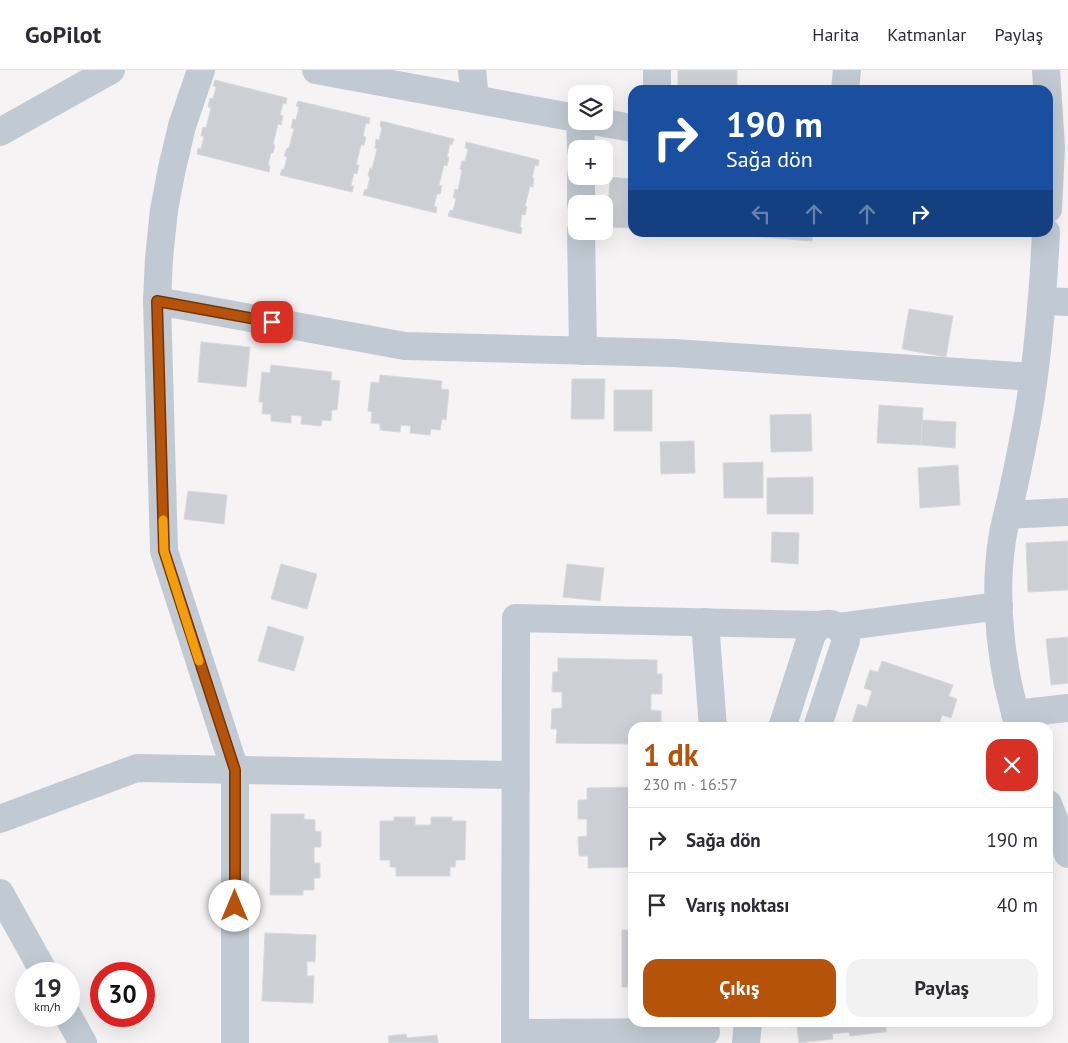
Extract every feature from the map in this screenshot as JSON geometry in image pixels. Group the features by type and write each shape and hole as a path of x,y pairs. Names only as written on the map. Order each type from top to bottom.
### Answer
{"street":[{"path":"0,132 111,70"},
{"path":"201,70 182,126 164,210 159,258 157,301 164,551 235,770 235,1043"},
{"path":"316,70 568,116"},
{"path":"472,70 475,99"},
{"path":"657,70 657,85"},
{"path":"846,85 847,70"},
{"path":"1046,70 1048,85"},
{"path":"613,124 628,127"},
{"path":"1053,130 1055,147 1053,165"},
{"path":"1047,237 1055,302 1034,377 1002,540 999,606 1003,655 1018,721 1068,708"},
{"path":"581,240 583,351"},
{"path":"157,301 406,346 674,353 1034,377"},
{"path":"1008,515 1068,512"},
{"path":"706,1032 515,1038 514,775 516,618 830,626 999,606"},
{"path":"706,622 713,722"},
{"path":"784,722 812,634 830,626"},
{"path":"819,722 846,640 844,633 830,626"},
{"path":"0,819 137,768 514,775"},
{"path":"1053,816 1068,854"},
{"path":"0,893 38,962"},
{"path":"74,1027 83,1043"},
{"path":"746,1043 748,1027"}],"building":[{"path":"678,70 737,70 737,85 678,85"},
{"path":"215,80 287,98 286,104 283,103 280,115 283,116 281,125 278,124 273,144 275,145 268,165 270,166 269,172 197,154 198,148 201,149 204,136 201,136 203,127 206,128 211,108 208,107 210,98 213,99 216,87 213,86"},
{"path":"298,101 370,118 369,124 366,123 363,136 366,137 364,145 361,145 356,165 359,165 357,174 354,173 351,186 354,186 352,192 280,175 282,169 284,169 287,157 284,156 287,148 289,148 294,128 291,128 293,119 296,120 299,107 296,106"},
{"path":"381,121 454,139 452,145 450,144 447,166 444,165 439,185 442,186 440,194 437,194 434,206 437,207 436,213 363,195 365,189 367,190 370,177 368,176 370,168 372,169 377,149 375,148 376,139 379,140 382,127 380,127"},
{"path":"466,142 539,160 538,166 535,165 532,178 534,178 533,187 530,186 525,206 527,207 525,215 522,214 521,234 448,216 450,210 453,211 456,198 453,198 455,189 458,190 462,170 460,169 462,161 465,161 468,149 465,148"},
{"path":"613,177 628,179 628,228 613,227 613,195 609,195 610,185 613,185"},
{"path":"762,237 812,237 812,241"},
{"path":"909,309 953,316 946,357 902,349"},
{"path":"201,342 250,347 246,387 198,382"},
{"path":"271,365 332,372 331,380 340,381 337,410 332,410 331,421 322,420 321,426 301,424 302,416 291,415 291,423 271,421 271,414 262,414 263,402 259,402 262,372 270,373"},
{"path":"380,375 442,381 441,389 449,390 446,420 442,419 440,430 431,429 430,435 410,433 411,426 401,425 400,432 380,430 380,424 371,423 372,412 368,411 371,382 379,383"},
{"path":"572,379 605,379 604,419 571,419"},
{"path":"614,390 652,390 652,431 614,431"},
{"path":"879,405 923,408 921,445 877,443"},
{"path":"811,414 812,451 771,452 770,415"},
{"path":"922,420 956,422 955,448 921,445"},
{"path":"694,441 695,473 661,474 660,442"},
{"path":"763,462 763,498 724,498 723,463"},
{"path":"958,465 960,505 920,508 918,468"},
{"path":"813,477 813,514 767,514 767,478"},
{"path":"188,491 227,495 224,524 184,519"},
{"path":"772,532 799,533 798,564 771,562"},
{"path":"1068,541 1068,590 1028,592 1026,543"},
{"path":"281,564 317,574 307,609 271,599"},
{"path":"567,564 604,568 600,601 563,597"},
{"path":"268,626 304,637 294,671 258,661"},
{"path":"1068,637 1068,683 1051,685 1046,639"},
{"path":"558,658 657,660 657,674 662,674 662,694 651,694 651,710 661,711 661,722 628,722 628,744 556,743 557,729 551,729 552,709 562,708 562,692 552,692 553,672 558,672"},
{"path":"882,661 953,685 949,696 957,699 951,718 942,715 940,722 852,722 858,704 867,707 872,691 864,688 870,670 878,672"},
{"path":"628,787 628,867 588,868 588,856 579,856 578,837 587,836 587,819 578,819 578,800 587,800 587,788"},
{"path":"271,814 304,814 304,819 315,820 315,831 321,832 321,847 314,847 314,863 320,863 320,878 314,878 314,890 303,890 303,895 270,895"},
{"path":"394,817 415,817 415,825 431,825 431,817 452,817 452,821 466,821 465,860 456,860 455,867 450,867 450,876 396,876 396,867 390,867 390,860 380,860 380,821 394,821"},
{"path":"622,930 628,930 628,987 622,987"},
{"path":"265,933 316,935 315,962 307,961 307,976 314,976 313,1003 262,1001"},
{"path":"797,1027 882,1027 883,1032 850,1036 849,1032 832,1034 833,1039 799,1043"},
{"path":"882,1027 886,1027 886,1032 883,1032"},
{"path":"406,1034 407,1038 437,1035 438,1043 389,1043 388,1036"}],"slow traffic":[{"path":"163,520 164,551 199,661"}],"route":[{"path":"235,906 235,770 164,551 157,301 272,322"}]}
